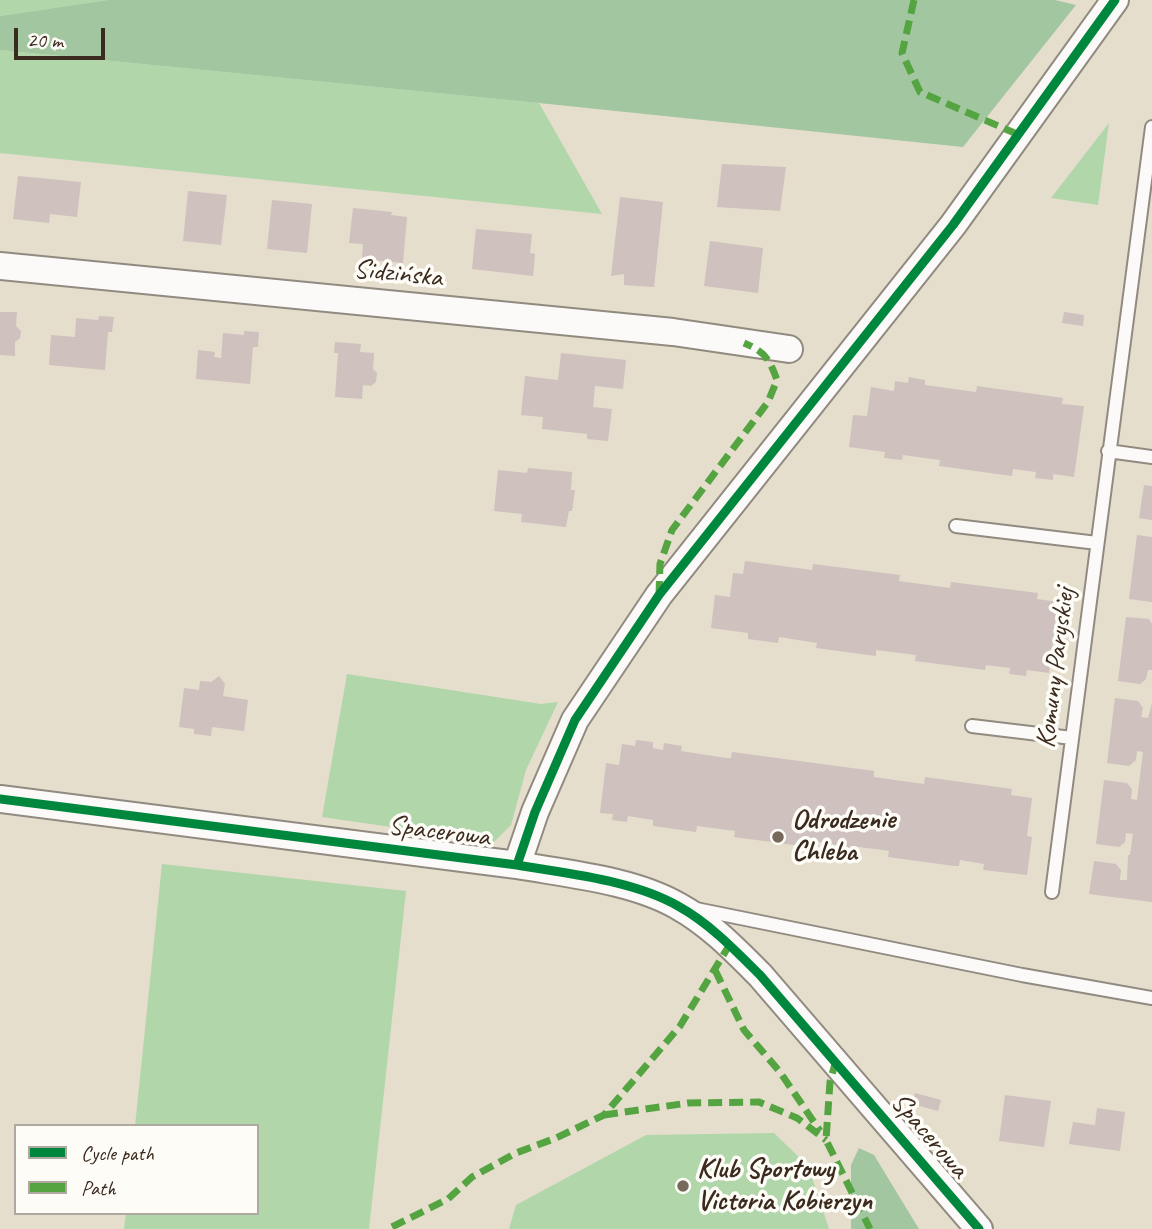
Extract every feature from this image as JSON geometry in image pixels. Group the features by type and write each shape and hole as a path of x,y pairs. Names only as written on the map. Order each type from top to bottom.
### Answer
{"street":[{"path":"517,865 535,812 575,720 659,595 953,225 1115,0"},
{"name":"Sidzińska","path":"0,266 673,332 789,349"},
{"name":"Spacerowa","path":"0,799 517,865 646,892 678,906 730,944 760,975 979,1229"}],"lane":[{"name":"Komuny Paryskiej","path":"1052,892 1152,127"},
{"path":"1108,451 1152,457"},
{"path":"956,526 1097,543"},
{"path":"972,726 1072,738"},
{"path":"678,906 1022,975 1152,998"}],"green space":[{"path":"0,0 108,0 0,16"},
{"path":"108,0 1055,0 1076,5 963,147 0,50 0,16"},
{"path":"0,50 539,103 602,214 0,153"},
{"path":"1109,123 1098,205 1051,198"},
{"path":"347,674 541,704 558,702 526,770 511,825 494,842 322,817"},
{"path":"162,864 406,891 369,1229 124,1229 126,1215 259,1215 259,1124 135,1124"},
{"name":"Klub Sportowy Victoria Kobierzyn","path":"774,1133 808,1166 829,1229 509,1229 516,1205 646,1135"},
{"path":"859,1148 874,1155 919,1229 851,1229 851,1165"}],"building":[{"path":"722,164 786,167 780,211 717,207"},
{"path":"18,176 81,182 77,217 50,214 49,223 13,219"},
{"path":"188,191 227,195 221,245 183,241"},
{"path":"620,197 663,202 654,287 624,285 624,274 611,276"},
{"path":"272,200 312,204 307,253 267,249"},
{"path":"353,208 392,212 391,215 407,217 403,263 362,259 363,244 349,243"},
{"path":"476,229 532,234 530,253 535,254 533,276 472,269"},
{"path":"710,241 763,248 758,293 704,286"},
{"path":"0,312 17,312 16,326 21,331 20,338 15,342 15,356 0,355"},
{"path":"1064,312 1084,315 1083,326 1062,323"},
{"path":"99,316 114,317 112,332 108,332 105,370 49,365 51,335 75,337 76,318 98,320"},
{"path":"244,331 259,332 258,347 253,347 250,384 196,379 198,350 215,352 214,357 221,358 223,333 244,335"},
{"path":"335,342 361,344 360,352 374,353 376,382 371,386 363,385 362,399 335,397 338,353 334,353"},
{"path":"561,353 626,360 623,389 595,386 593,407 612,409 608,441 587,439 587,434 542,429 543,417 521,415 525,376 558,380"},
{"path":"909,377 925,380 925,385 976,392 977,386 1063,398 1062,404 1084,406 1074,477 1053,474 1053,480 1035,478 1036,472 1013,469 1012,476 939,466 940,460 903,455 902,460 884,458 885,452 849,447 853,415 867,416 871,387 894,391 895,381 908,383"},
{"path":"528,468 572,472 571,490 575,490 566,527 521,522 522,514 494,511 498,470 527,473"},
{"path":"1144,485 1152,486 1152,520 1139,518"},
{"path":"1137,535 1152,537 1152,602 1129,599"},
{"path":"745,561 812,570 813,564 900,575 899,581 950,588 951,582 1038,593 1037,599 1058,602 1049,673 1027,670 1026,676 1009,674 1010,668 986,665 985,670 915,661 916,655 876,650 876,656 816,648 817,643 779,637 778,643 748,639 748,633 711,628 715,595 730,597 733,573 743,574"},
{"path":"1126,617 1149,619 1152,624 1152,670 1148,670 1146,679 1140,684 1118,681"},
{"path":"219,676 225,684 223,696 248,700 244,731 212,727 211,736 194,734 194,729 179,727 184,688 199,690 200,681 211,682"},
{"path":"1115,698 1138,701 1143,708 1141,717 1148,718 1152,703 1152,902 1089,894 1094,861 1116,864 1121,870 1120,880 1127,880 1128,855 1133,834 1126,833 1125,842 1119,847 1096,844 1104,780 1127,783 1132,789 1131,799 1137,800 1143,752 1137,751 1136,760 1129,766 1107,763"},
{"path":"636,740 653,742 653,748 663,750 664,743 682,746 681,751 726,758 731,758 732,752 874,771 874,777 924,784 925,777 1012,789 1011,795 1032,798 1027,836 1032,837 1027,875 983,870 984,864 960,860 959,866 954,866 888,857 889,851 883,850 851,846 851,852 832,849 833,844 810,841 809,847 734,837 735,831 697,826 696,832 653,826 653,820 628,816 627,822 612,820 613,814 600,813 606,763 619,765 622,744 635,746"},
{"path":"915,1093 941,1100 938,1111 912,1104"},
{"path":"1005,1095 1051,1101 1044,1147 999,1141"},
{"path":"1097,1108 1125,1112 1120,1151 1069,1144 1073,1122 1095,1125"}],"marked path":[{"path":"914,0 902,53 920,92 1017,134"},
{"path":"659,595 660,564 672,530 768,402 777,380 765,357 757,349 744,343"},
{"path":"392,1227 448,1199 472,1177 516,1153 604,1115 680,1026 730,944"},
{"path":"715,970 744,1030 780,1072 820,1131"},
{"path":"836,1060 830,1082 826,1140 870,1229"},
{"path":"604,1115 688,1103 759,1102 797,1118 826,1140"}],"cycle path":[{"path":"517,865 535,812 575,720 659,595 953,225 1115,0"},
{"path":"0,799 517,865 600,879 660,897 711,929 760,975 979,1229"}],"place":[{"name":"Odrodzenie Chleba","path":"778,837"},
{"name":"Klub Sportowy Victoria Kobierzyn","path":"683,1186"}]}
